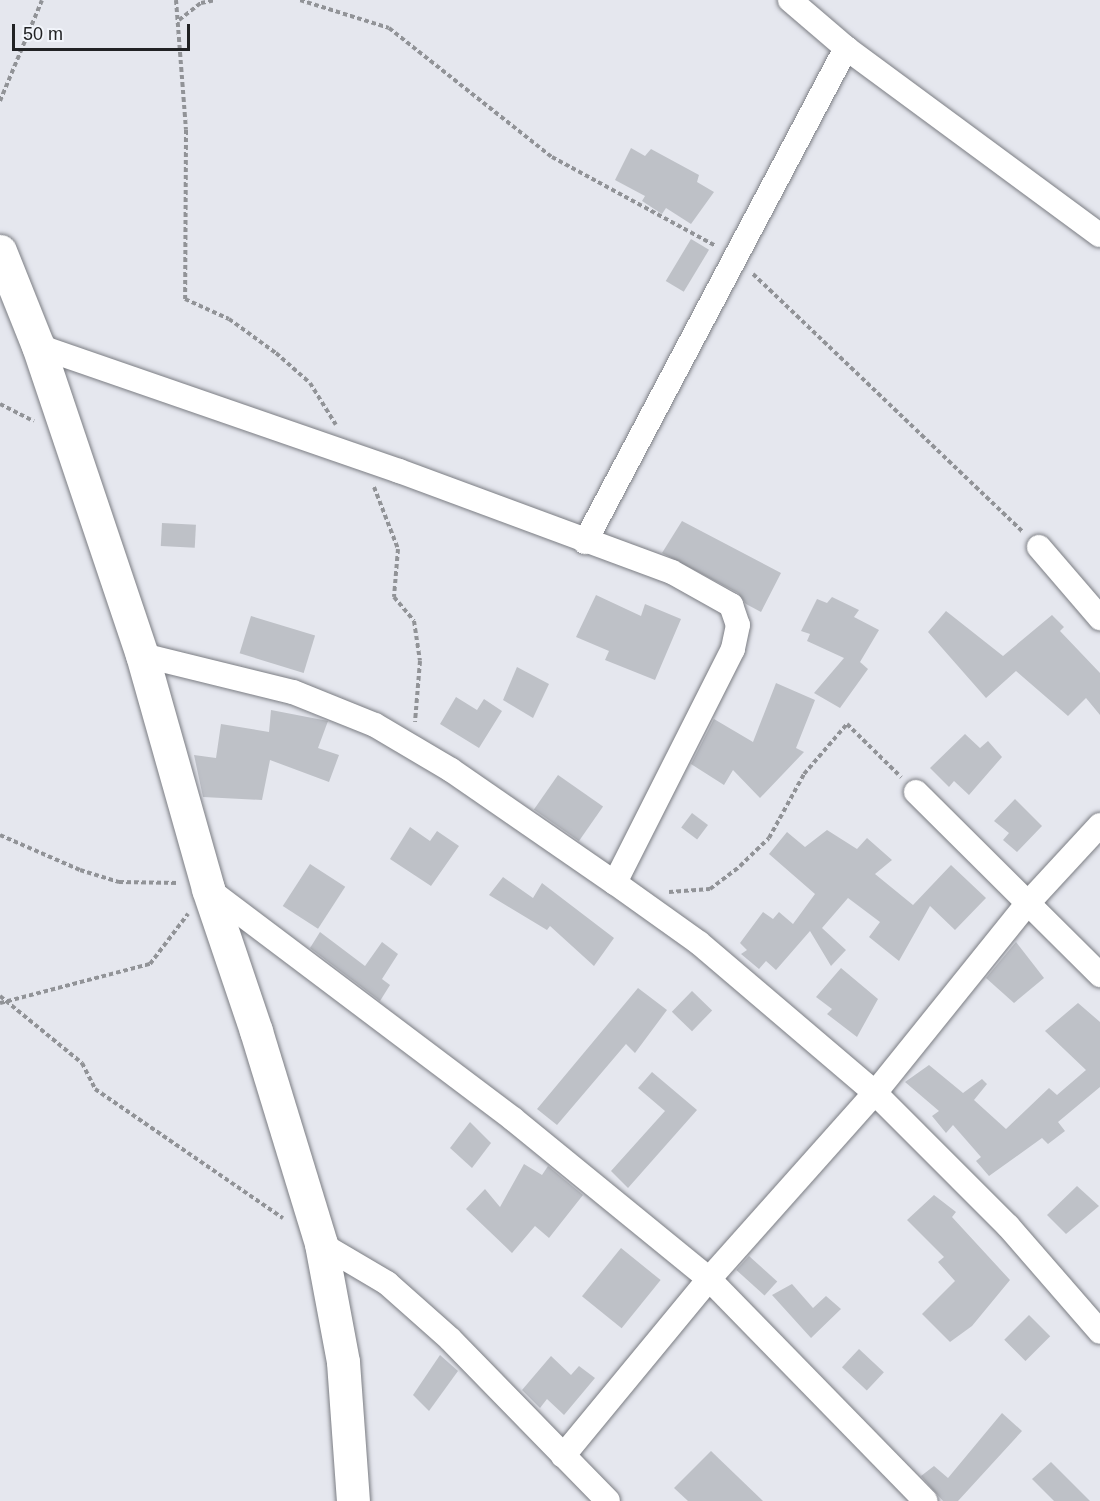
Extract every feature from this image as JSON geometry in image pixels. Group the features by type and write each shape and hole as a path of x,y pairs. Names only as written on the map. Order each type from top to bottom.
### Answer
{"street":[{"path":"790,0 846,48 1100,235"},
{"path":"585,542 734,256 846,48"},
{"path":"0,251 38,346 142,655 205,881 256,1031 321,1244 343,1362 353,1501"},
{"path":"38,346 360,458 672,572 731,605 738,625 725,669 615,883"},
{"path":"1039,547 1100,618"},
{"path":"142,655 293,692 375,725 409,745 615,883 699,943 875,1093 1008,1226 1100,1332"},
{"path":"916,792 1100,975"},
{"path":"563,1456 709,1279 875,1093 1028,903 1100,825"},
{"path":"205,881 513,1119 709,1279 926,1501"},
{"path":"321,1244 387,1283 411,1304 450,1339 608,1501"}],"path":[{"path":"0,101 42,0"},
{"path":"176,0 186,130 185,299 229,319 310,383 360,458 380,498 398,549 394,597 414,621 420,661 409,745"},
{"path":"179,20 201,3 216,0"},
{"path":"300,0 389,28 552,157 734,256 1039,547"},
{"path":"658,892 710,889 740,866 769,838 804,774 847,724 916,792"},
{"path":"0,835 80,870 119,882 192,883 205,881"},
{"path":"0,1003 150,964 205,881"},
{"path":"0,996 82,1064 95,1089 321,1244"}],"building":[{"path":"631,148 645,156 651,149 699,175 697,182 714,192 691,224 666,208 662,214 642,201 645,196 615,180"},
{"path":"691,239 709,250 684,292 666,281"},
{"path":"682,521 781,573 761,612 746,604 738,593 662,553"},
{"path":"162,523 196,525 195,548 161,546"},
{"path":"596,595 641,616 645,604 681,619 655,680 605,660 609,651 576,637"},
{"path":"832,597 859,610 854,617 879,630 860,662 868,669 840,708 814,693 844,658 807,641 810,634 801,631 817,599 827,603"},
{"path":"946,611 1003,656 1052,615 1064,627 1060,631 1100,673 1100,715 1086,698 1068,716 1016,671 986,698 928,632"},
{"path":"251,616 315,636 304,673 240,653"},
{"path":"517,667 549,684 533,718 503,700"},
{"path":"776,683 815,700 796,748 804,752 760,798 733,770 724,785 691,764 714,719 753,742"},
{"path":"456,697 477,710 484,699 502,711 479,748 440,724"},
{"path":"271,710 328,721 318,748 339,755 329,782 270,760 262,800 203,797 194,755 216,758 221,724 269,732"},
{"path":"965,734 980,748 988,741 1002,757 969,795 954,781 949,787 930,768"},
{"path":"558,775 603,807 579,841 534,809"},
{"path":"1015,799 1042,826 1017,852 1003,840 1009,833 994,821"},
{"path":"692,813 708,825 697,839 681,827"},
{"path":"410,827 430,841 437,831 459,846 431,886 390,859"},
{"path":"827,830 857,849 867,838 892,860 875,874 913,905 951,865 986,898 955,930 930,906 899,961 869,937 880,922 848,898 822,928 846,950 831,966 810,931 776,970 766,961 759,969 741,954 747,950 740,943 763,912 773,919 779,912 793,924 815,894 769,854 787,832 805,847"},
{"path":"310,864 345,887 318,929 283,906"},
{"path":"503,877 533,898 542,883 614,938 594,966 550,926 547,930 489,895"},
{"path":"320,932 365,966 382,942 398,954 382,979 390,985 380,1001 310,948"},
{"path":"1016,942 1044,978 1014,1003 986,978"},
{"path":"841,968 878,999 857,1037 827,1014 832,1009 816,997"},
{"path":"638,988 667,1010 635,1053 626,1044 557,1125 537,1109"},
{"path":"692,991 712,1010 692,1031 672,1012"},
{"path":"1078,1003 1100,1022 1100,1087 1058,1122 1065,1131 1048,1144 1042,1138 989,1176 976,1161 981,1157 953,1125 946,1133 932,1116 939,1111 905,1082 929,1065 963,1093 982,1079 987,1084 974,1100 1006,1129 1049,1088 1057,1095 1086,1070 1045,1031"},
{"path":"652,1072 697,1110 628,1188 611,1171 665,1111 638,1088"},
{"path":"470,1122 491,1143 472,1168 450,1148"},
{"path":"524,1164 542,1175 548,1166 583,1195 549,1238 535,1226 512,1253 466,1209 485,1189 500,1207"},
{"path":"1077,1186 1099,1206 1066,1234 1047,1215"},
{"path":"934,1195 956,1212 952,1217 1010,1280 972,1326 950,1342 922,1314 955,1281 938,1262 944,1257 907,1220"},
{"path":"621,1248 661,1280 622,1328 582,1296"},
{"path":"749,1256 777,1281 765,1296 736,1270"},
{"path":"792,1284 813,1308 826,1296 841,1309 811,1338 772,1295"},
{"path":"1029,1315 1050,1336 1025,1361 1004,1340"},
{"path":"859,1349 884,1372 867,1390 842,1367"},
{"path":"440,1355 458,1371 429,1411 413,1395"},
{"path":"551,1356 571,1375 579,1366 595,1378 564,1415 547,1399 540,1408 522,1390"},
{"path":"1002,1413 1022,1431 958,1501 943,1501 921,1476 934,1466 948,1478"},
{"path":"711,1451 763,1501 688,1501 674,1488"},
{"path":"1051,1462 1090,1501 1054,1501 1032,1479"}]}
